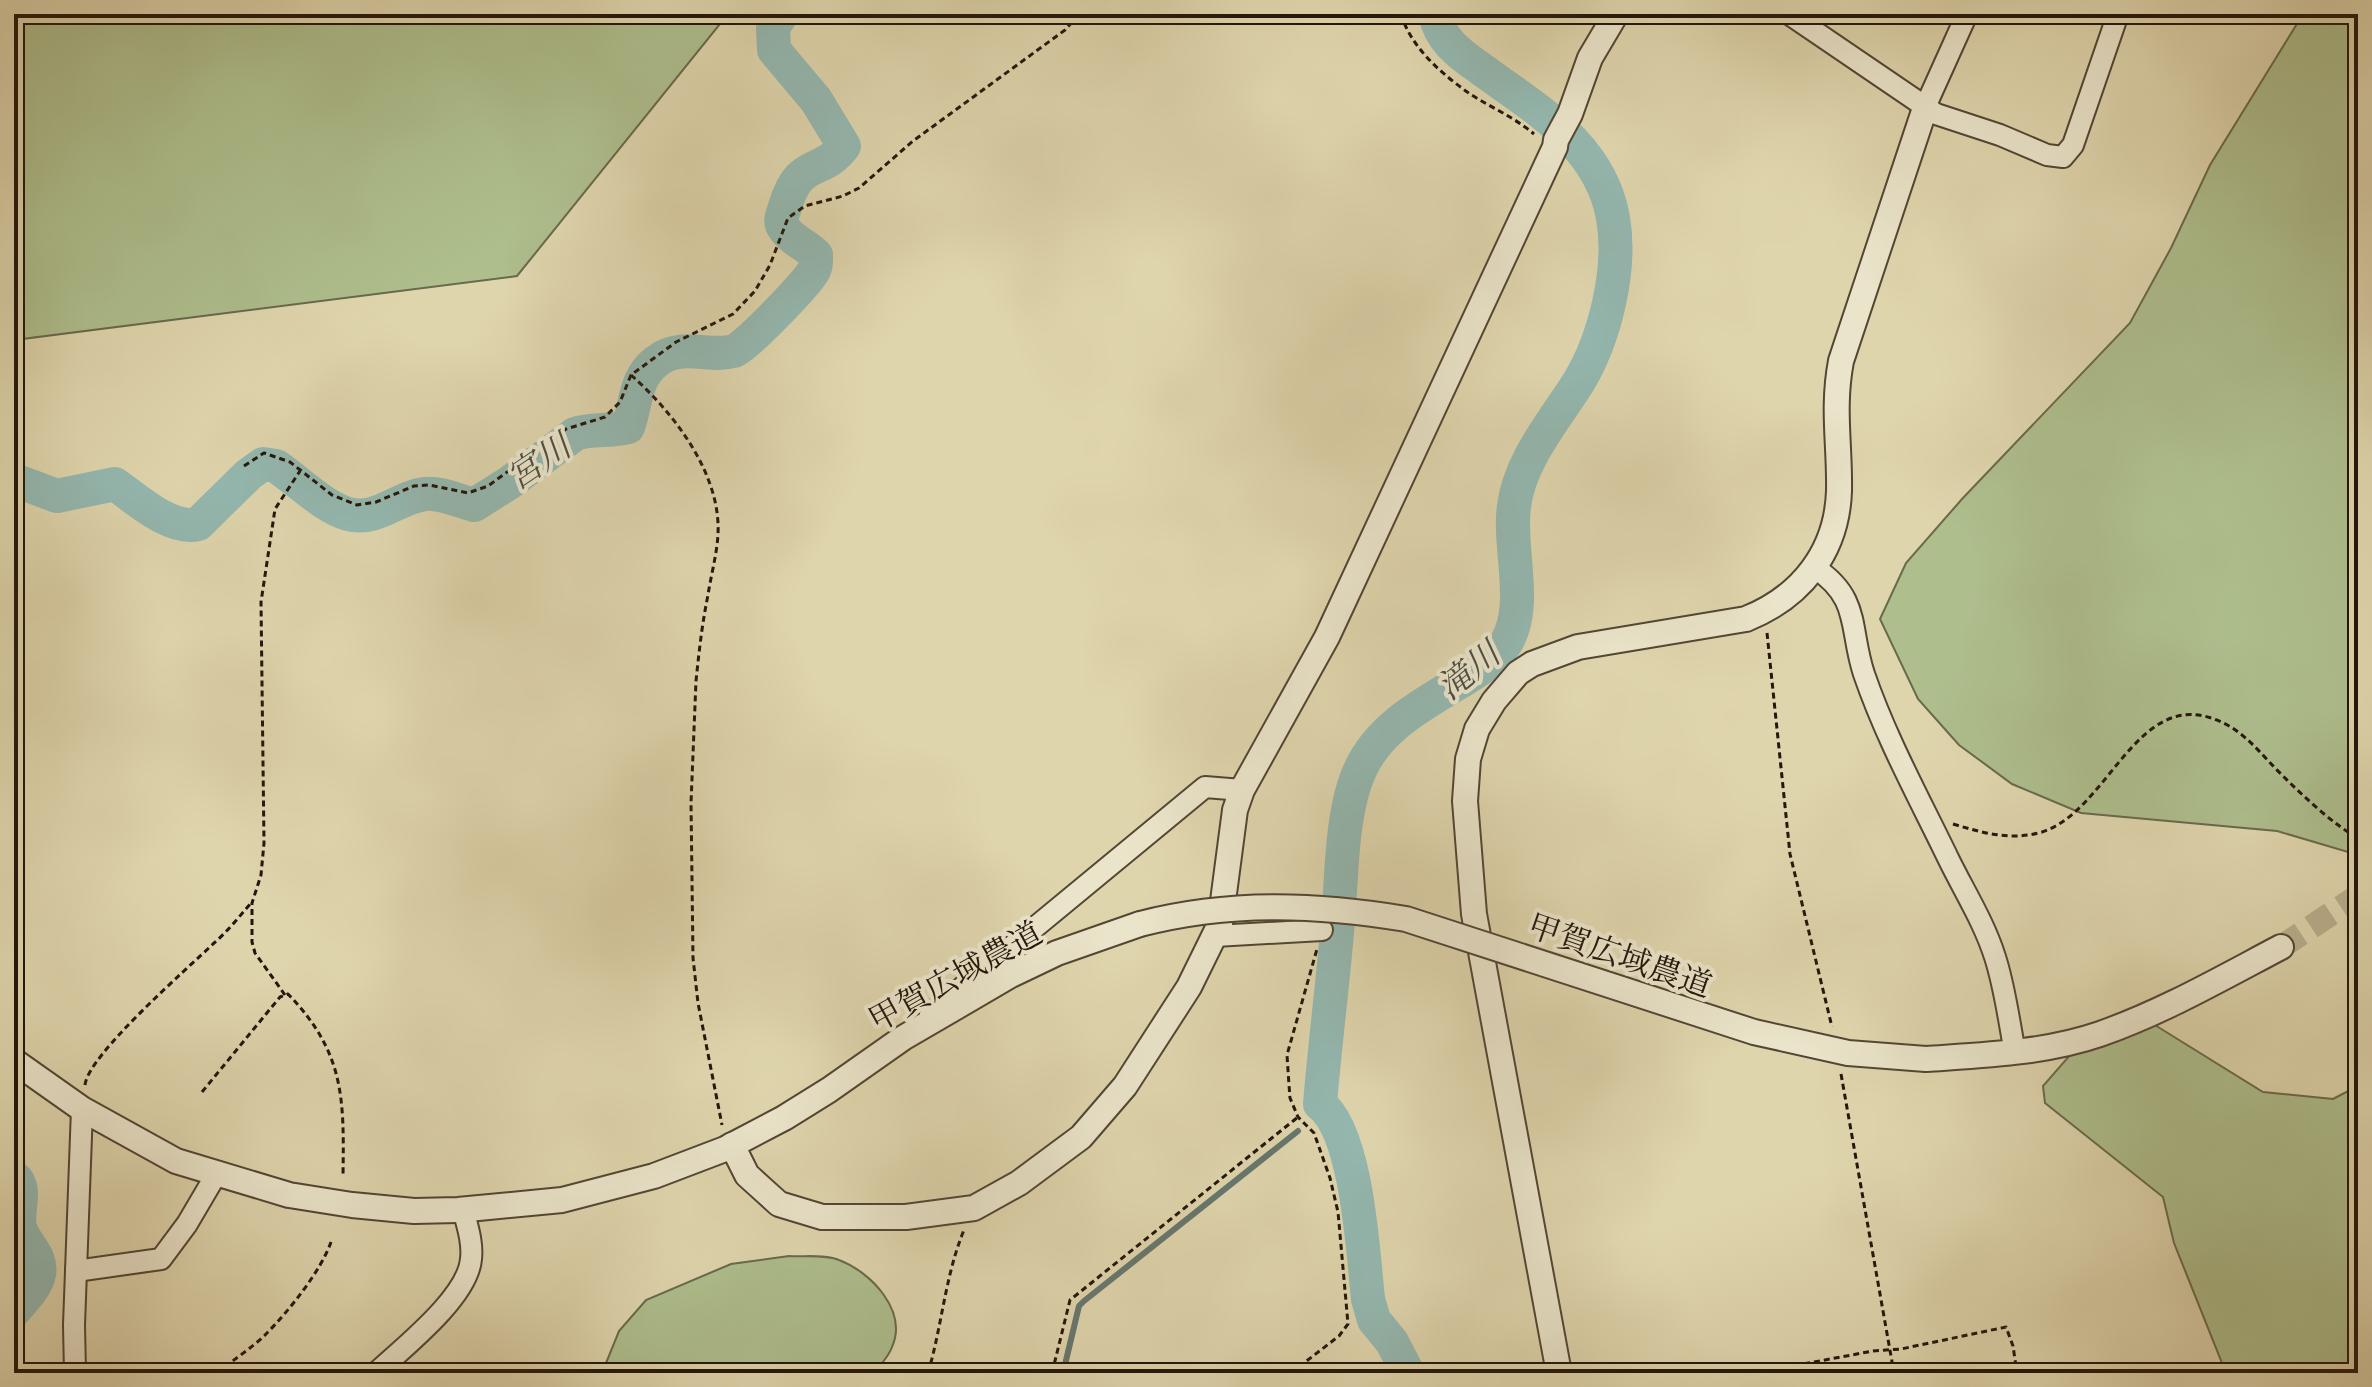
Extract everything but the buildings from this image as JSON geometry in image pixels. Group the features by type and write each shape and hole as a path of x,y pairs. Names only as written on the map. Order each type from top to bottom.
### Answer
{"street":[{"path":"729,1147 756,1186 779,1204 822,1217 906,1217 974,1208 1019,1183 1081,1137 1125,1086 1189,987 1215,936 1220,924 1235,810 1242,790 1327,637 1555,147 1590,58 1616,14"},
{"path":"1789,14 1936,114 2000,135 2047,155 2063,157 2073,145 2118,14"},
{"path":"1559,1373 1474,914 1465,801 1468,759 1481,721 1505,686 1518,673 1548,656 1578,647 1727,623 1765,611 1793,591 1815,568 1831,535 1839,493 1835,404 1841,361 1926,105 1967,14"},
{"path":"1815,568 1836,584 1846,597 1872,696 1983,926 1995,956 2015,1053"},
{"path":"903,1038 1205,787 1242,790"},
{"name":"甲賀広域農道","path":"14,1061 82,1109 176,1161 289,1195 414,1211 463,1209 562,1200 654,1176 729,1147 829,1090 903,1038 1011,975 1057,953 1140,924 1221,908 1283,906 1355,910 1406,919 1766,1035 1848,1053 1926,1059 2015,1053 2098,1035 2164,1008 2281,947"},
{"path":"1215,936 1322,930"},
{"path":"75,1373 82,1109"},
{"path":"76,1271 161,1259 187,1224 217,1173"},
{"path":"376,1373 438,1317 467,1276 471,1249 463,1209"}],"path":[{"path":"244,466 264,453 280,457 332,495 357,505 376,502 414,486 429,485 476,492 566,429 605,417 613,411 632,376 676,342 733,314 755,291 770,265 788,218 805,206 843,196 859,188 913,141 1065,30 1079,14"},
{"path":"1401,14 1405,28 1417,47 1470,94 1517,119 1536,136 1565,123"},
{"path":"632,376 645,387 685,436 713,490 718,520 696,681 691,913 698,1003 729,1147"},
{"path":"301,470 275,509 261,602 264,843 261,875 252,903 252,942 255,953 285,995 312,1022 335,1066 342,1103 343,1176"},
{"path":"1765,611 1790,854 1834,1036"},
{"path":"1930,818 2001,837 2043,832 2072,815 2108,779 2147,730 2170,717 2190,714 2214,718 2248,738 2284,777 2358,838"},
{"path":"82,1109 85,1077 108,1047 252,903"},
{"path":"1291,1373 1339,1336 1348,1324 1338,1212 1314,1133 1298,1117 1290,1098 1287,1055 1322,930"},
{"path":"202,1092 280,997 285,995"},
{"path":"1840,1067 1894,1373"},
{"path":"1052,1373 1070,1300 1298,1117"},
{"path":"928,1373 956,1250 974,1208"},
{"path":"217,1373 266,1334 301,1291 327,1254 331,1242"},
{"path":"1755,1373 2006,1327 2017,1373"}],"green space":[{"path":"14,14 728,14 517,276 14,340"},
{"path":"2303,14 2358,14 2358,855 2277,831 2081,813 2012,784 1959,745 1918,699 1880,619 1906,563 1962,499 2130,323 2171,248 2210,165"},
{"path":"2150,1022 2263,1092 2333,1099 2358,1086 2358,1373 2226,1373 2174,1243 2163,1197 2045,1103 2043,1086 2091,1031"},
{"path":"789,1256 821,1256 839,1260 863,1274 884,1294 895,1320 896,1333 891,1350 875,1373 602,1373 619,1331 646,1300 731,1264"}],"waterway":[{"name":"宮川","path":"14,480 57,496 115,484 154,512 188,525 198,524 263,464 276,466 339,511 359,516 425,494 474,505 575,434 628,427 640,383 657,361 675,352 724,353 741,347 775,315 815,268 816,255 785,230 781,223 782,216 797,181 836,155 844,146 816,100 774,50 773,27 782,14"},
{"name":"滝川","path":"1408,1373 1392,1342 1374,1320 1368,1299 1350,1166 1332,1118 1320,1104 1349,804 1368,755 1389,730 1484,666 1506,643 1516,612 1513,522 1517,489 1531,457 1588,365 1609,303 1615,259 1613,218 1596,171 1566,134 1548,118 1455,49 1443,34 1435,14"},
{"path":"1063,1373 1079,1306 1298,1131"},
{"name":"宮川","path":"14,1177 21,1193 20,1227 36,1255 39,1267 35,1284 14,1311"}],"tunnel":[{"path":"2281,947 2358,896"}]}
